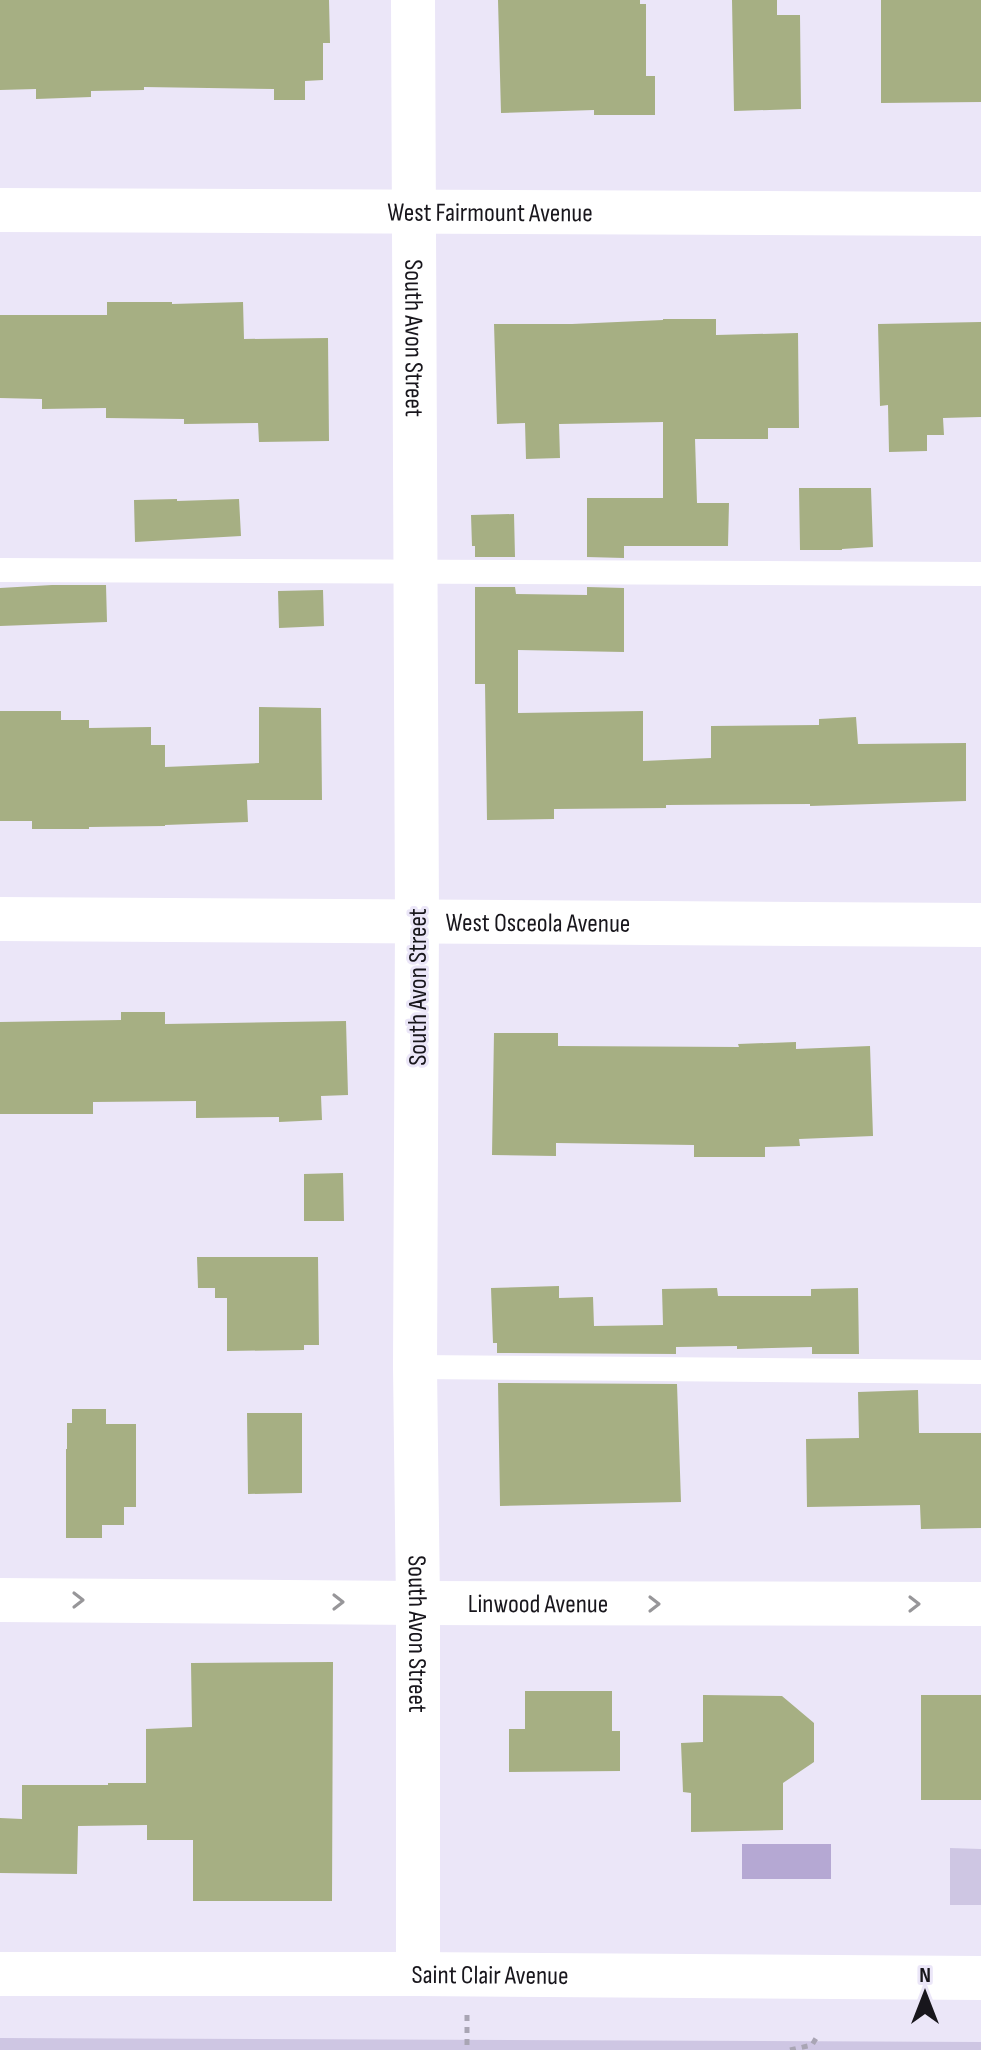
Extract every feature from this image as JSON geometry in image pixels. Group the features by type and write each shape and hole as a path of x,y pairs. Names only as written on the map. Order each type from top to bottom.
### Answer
{"street":[{"name":"South Avon Street","path":"413,0 418,1974"},
{"name":"West Fairmount Avenue","path":"0,210 981,214"},
{"name":"West Osceola Avenue","path":"0,919 981,925"},
{"name":"Linwood Avenue","path":"0,1600 981,1604"},
{"name":"Saint Clair Avenue","path":"0,1974 981,1978"}],"lane":[{"path":"0,570 981,574"},
{"path":"415,1367 981,1372"}],"path":[{"path":"467,2003 467,2050"},
{"path":"790,2050 812,2045 818,2035"}],"shaded area":[{"path":"742,1844 831,1844 831,1879 742,1879"},
{"path":"950,1848 981,1849 981,1905 950,1905"},
{"path":"0,2038 981,2042 981,2050 0,2050"}],"building":[{"path":"0,0 329,0 330,43 323,43 323,80 305,81 305,100 274,100 274,89 144,87 144,90 91,91 91,97 36,99 36,89 0,90"},
{"path":"498,0 640,0 640,4 646,4 646,76 655,76 655,115 594,115 594,110 501,113"},
{"path":"732,0 777,0 777,15 800,15 801,109 734,111"},
{"path":"881,0 981,0 981,102 881,103"},
{"path":"107,302 243,302 244,339 328,338 329,441 259,442 258,423 184,424 184,419 106,418 106,408 42,409 42,399 0,398 0,315 107,315"},
{"path":"716,319 716,335 798,333 799,428 768,428 768,439 695,439 697,503 729,503 728,546 624,546 624,558 587,557 587,498 663,498 663,422 559,424 560,458 526,459 525,423 497,424 494,324"},
{"path":"981,322 981,417 943,418 944,435 927,435 927,451 889,452 888,405 880,406 878,324"},
{"path":"799,488 871,488 873,547 800,550"},
{"path":"239,499 241,536 135,542 134,500"},
{"path":"514,514 515,557 475,557 471,515"},
{"path":"106,585 107,622 0,626 0,588"},
{"path":"475,587 515,587 516,594 587,595 587,587 624,588 624,652 518,650 518,713 643,711 643,761 711,758 711,726 819,725 819,719 856,717 858,744 966,743 966,801 554,809 554,819 487,820 485,684 475,684"},
{"path":"323,590 324,626 279,628 278,591"},
{"path":"259,707 321,708 322,800 247,800 248,822 32,829 32,821 0,821 0,711 61,711 61,720 89,720 89,728 151,727 151,745 165,745 165,767 259,763"},
{"path":"121,1012 165,1012 165,1024 346,1021 348,1095 321,1096 322,1120 279,1122 279,1117 196,1118 196,1101 93,1102 93,1114 0,1114 0,1022 121,1020"},
{"path":"494,1033 558,1033 558,1046 739,1047 738,1044 796,1042 796,1049 870,1046 873,1136 799,1139 800,1146 765,1147 765,1157 694,1157 694,1145 556,1143 556,1156 492,1155"},
{"path":"343,1173 344,1221 304,1221 304,1174"},
{"path":"197,1257 318,1257 319,1345 304,1345 304,1350 227,1351 227,1298 215,1298 215,1288 198,1288"},
{"path":"559,1286 559,1298 593,1297 594,1326 663,1325 662,1289 717,1288 718,1296 811,1296 811,1289 858,1288 859,1354 812,1354 812,1347 737,1349 737,1346 676,1347 676,1354 497,1353 497,1343 493,1343 491,1288"},
{"path":"498,1383 677,1384 681,1502 500,1506"},
{"path":"918,1390 919,1433 981,1433 981,1528 921,1529 920,1505 807,1507 806,1439 859,1438 858,1392"},
{"path":"72,1409 106,1409 106,1424 136,1424 136,1507 124,1507 124,1525 102,1525 102,1538 66,1538 67,1423 72,1423"},
{"path":"247,1413 302,1413 302,1493 248,1494"},
{"path":"333,1662 332,1901 193,1901 193,1840 147,1840 147,1825 78,1826 77,1874 0,1873 0,1818 22,1819 22,1785 146,1783 146,1729 192,1727 191,1663"},
{"path":"525,1691 612,1691 612,1731 620,1731 620,1771 509,1772 509,1729 525,1729"},
{"path":"703,1695 782,1696 814,1723 814,1762 783,1783 783,1830 691,1832 691,1793 683,1792 681,1743 703,1742"},
{"path":"921,1695 981,1695 981,1800 921,1800"}]}
